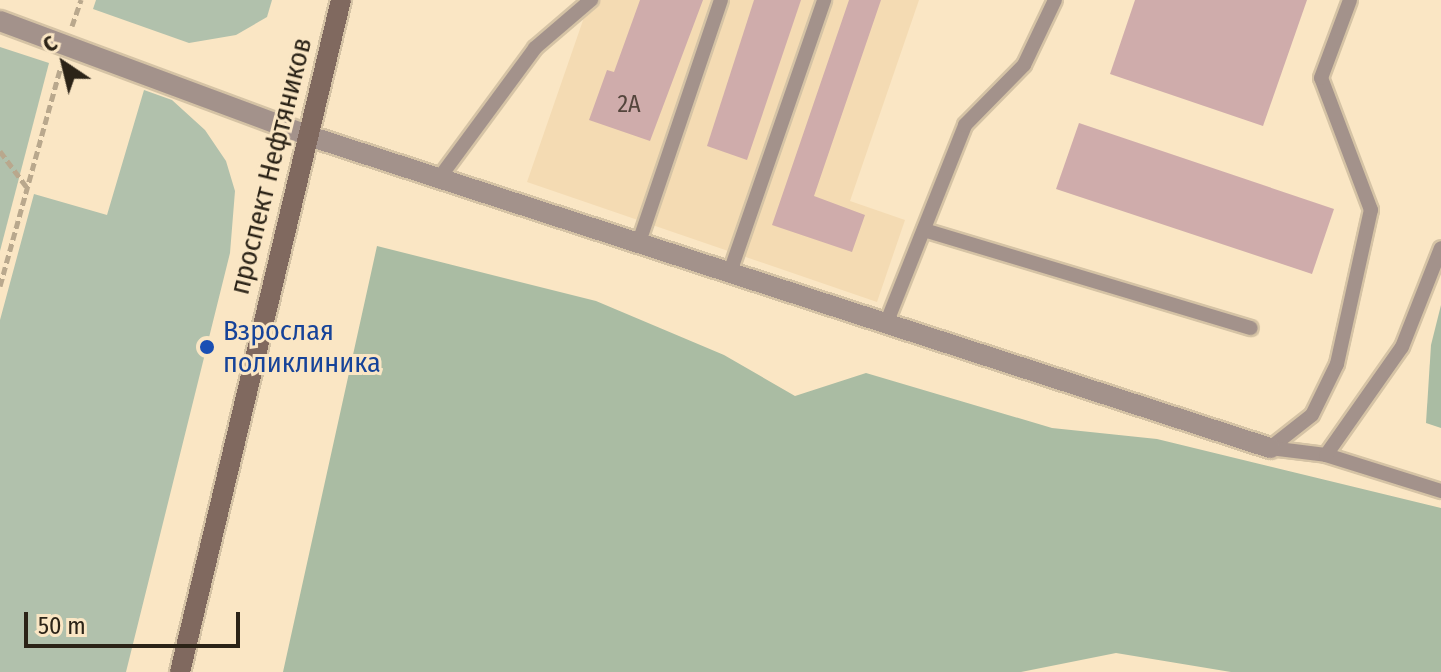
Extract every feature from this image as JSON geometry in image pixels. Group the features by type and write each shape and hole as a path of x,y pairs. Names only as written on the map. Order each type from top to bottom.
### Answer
{"main road":[{"name":"проспект Нефтяников","path":"180,672 306,135 341,0"}],"street":[{"path":"0,21 306,135 729,275 1270,448"}],"lane":[{"path":"440,177 535,48 591,0"},
{"path":"638,245 721,0"},
{"path":"729,275 824,0"},
{"path":"886,324 965,125 1024,65 1055,0"},
{"path":"1270,448 1312,415 1337,364 1371,210 1321,78 1350,0"},
{"path":"924,230 1251,328"},
{"path":"1326,455 1402,347 1441,248"},
{"path":"1270,448 1326,455 1441,491"}],"path":[{"path":"0,286 81,0"},
{"path":"0,151 28,189"}],"shaded area":[{"path":"590,0 919,0 850,201 905,220 877,302 527,182"}],"green space":[{"path":"96,0 272,0 267,17 236,35 189,43 93,9"},
{"path":"0,47 49,63 0,251"},
{"path":"144,90 172,100 205,130 226,161 235,191 230,253 126,672 0,672 0,320 34,194 107,215"},
{"path":"377,246 596,301 724,355 795,396 866,373 1052,428 1157,439 1441,508 1441,672 1231,672 1116,653 1021,672 283,672"},
{"path":"1441,305 1441,428 1426,423 1431,345"}],"building":[{"path":"640,0 703,0 650,141 589,120 607,70 614,72"},
{"path":"754,0 801,0 747,160 707,146"},
{"path":"849,0 881,0 814,196 865,215 852,252 772,225"},
{"path":"1135,0 1307,0 1263,126 1110,74"},
{"path":"1079,123 1334,209 1312,274 1056,189"}],"place":[{"name":"Взрослая поликлиника","path":"207,347"}]}
